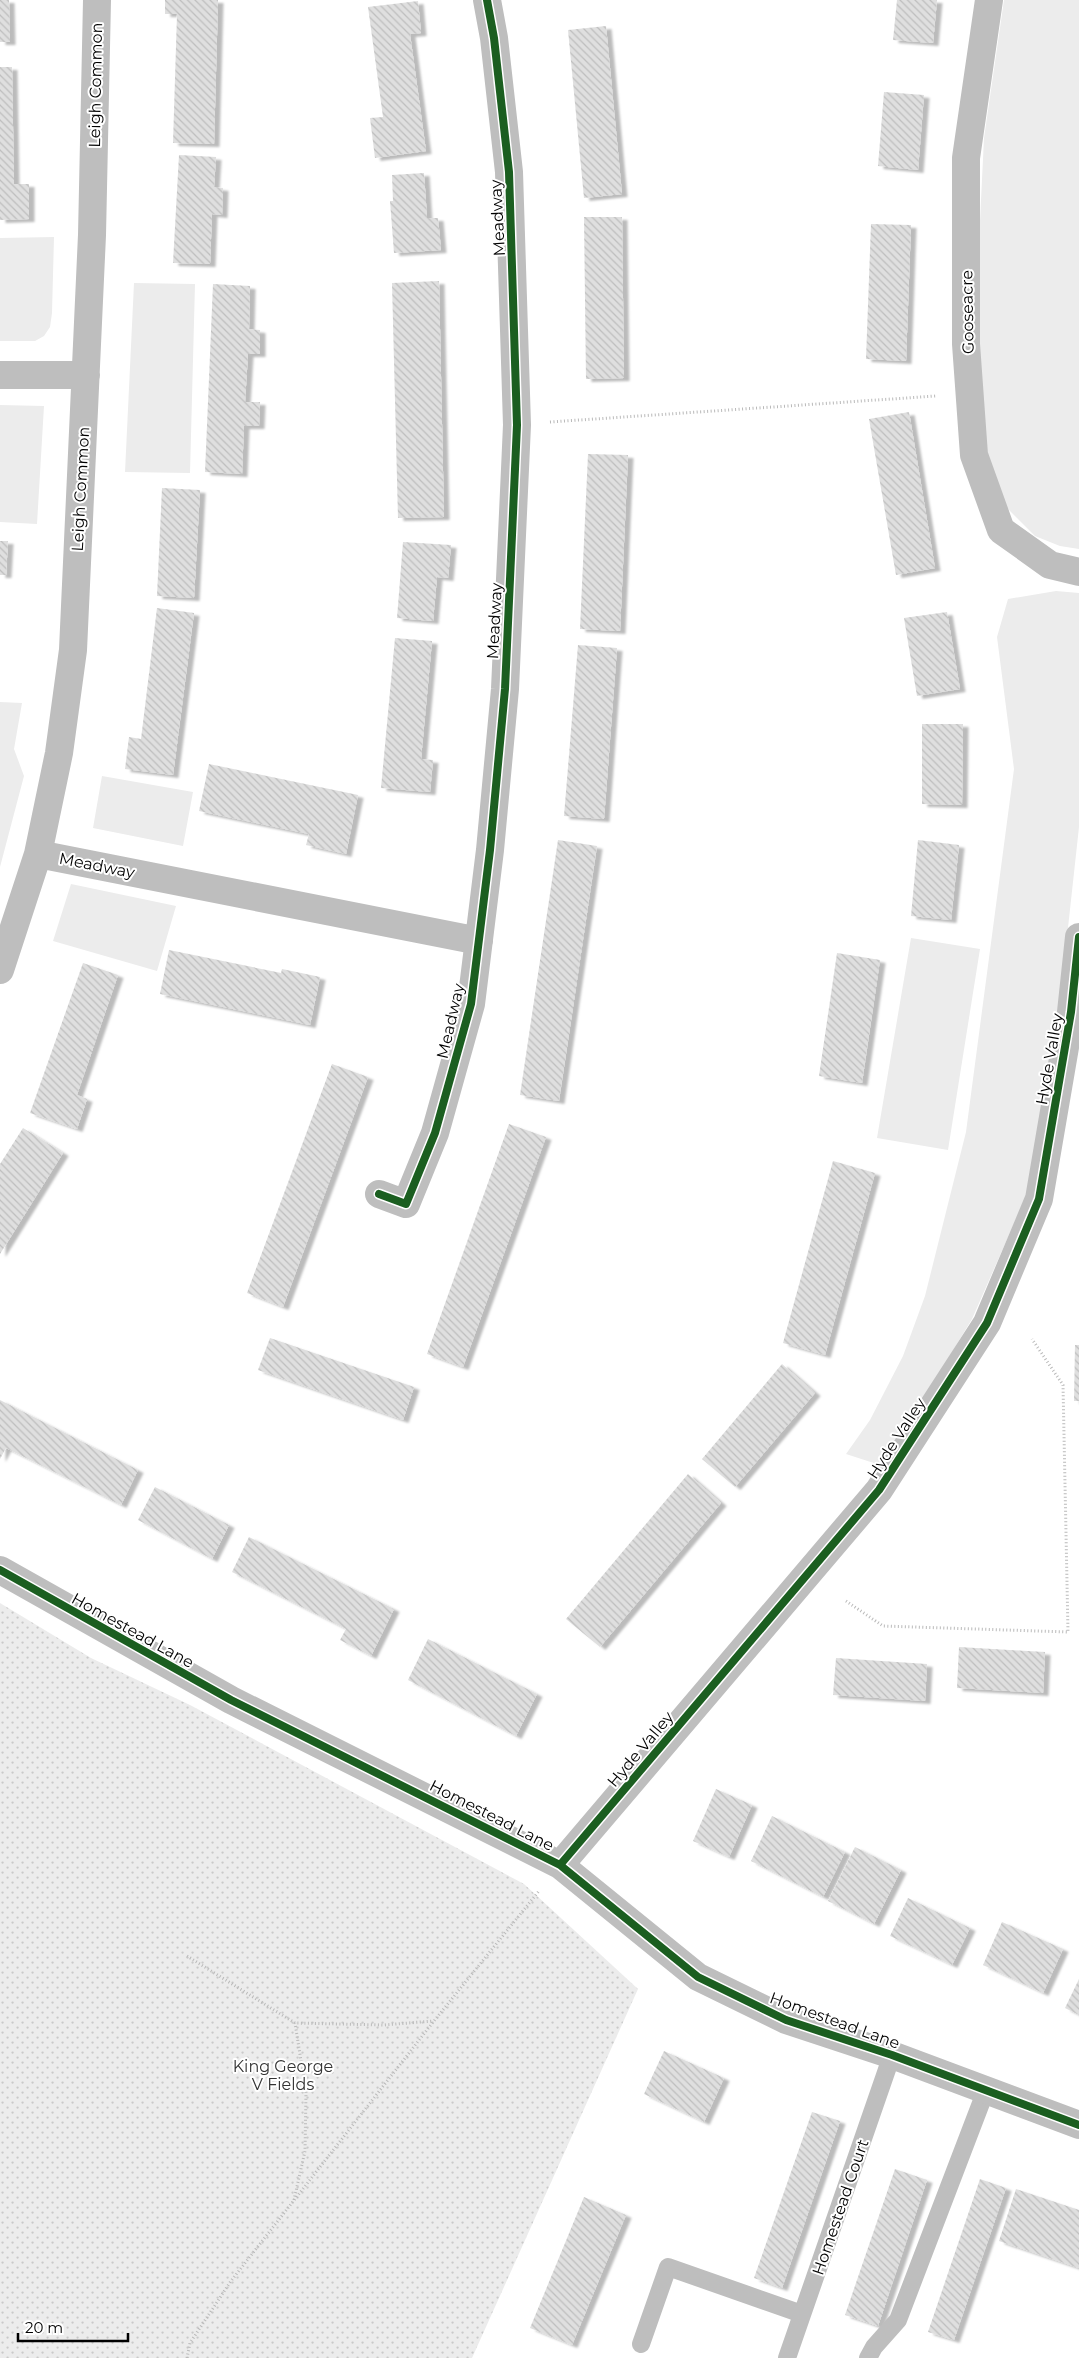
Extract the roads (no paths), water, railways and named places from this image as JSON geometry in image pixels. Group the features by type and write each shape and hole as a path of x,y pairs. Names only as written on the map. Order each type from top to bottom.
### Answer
{"street":[{"name":"Leigh Common","path":"0,970 38,854 59,753 73,650 92,235 98,0"},
{"name":"Meadway","path":"379,1194 406,1204 435,1133 471,1004 490,850 505,689 518,425 509,172 494,38 487,0"},
{"name":"Gooseacre","path":"989,0 966,158 966,344 974,455 1001,530 1050,565 1079,572"},
{"path":"0,375 86,375"},
{"name":"Meadway","path":"38,854 479,941"},
{"name":"Hyde Valley","path":"560,1865 879,1490 987,1322 1039,1198 1071,1012 1079,937"},
{"name":"Homestead Lane","path":"0,1570 231,1700 560,1865 698,1977 786,2020 892,2056 1079,2125"}],"lane":[{"name":"Homestead Court","path":"787,2358 892,2056"},
{"path":"868,2358 874,2347 898,2320 986,2090"},
{"path":"642,2344 668,2267 802,2314"}],"park label":[{"name":"King George V Fields","path":"283,2075"}]}
